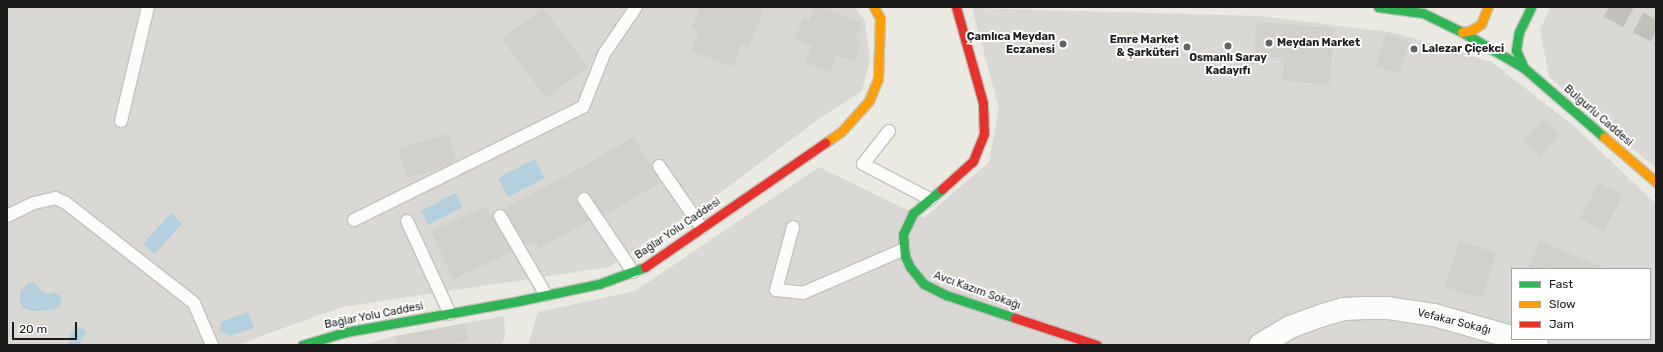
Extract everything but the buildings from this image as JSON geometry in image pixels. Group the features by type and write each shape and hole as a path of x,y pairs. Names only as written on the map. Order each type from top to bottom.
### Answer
{"street":[{"name":"Bağlar Yolu Caddesi","path":"302,345 346,332 450,314 599,284 649,266 841,132 869,101 878,79 880,18 874,7"},
{"name":"Avcı Kazım Sokağı","path":"956,7 983,103 984,134 973,161 913,213 903,234 904,249 910,266 924,284 946,295 1098,345"},
{"path":"1378,7 1423,13"},
{"path":"1415,7 1423,13"},
{"path":"1462,32 1472,30 1481,24 1488,7"},
{"path":"1524,68 1516,50 1519,32 1530,7"},
{"name":"Bulgurlu Caddesi","path":"1423,13 1462,32 1524,68 1656,182"},
{"name":"Vefakar Sokağı","path":"1260,345 1290,327 1344,309 1365,308 1388,308 1434,315 1511,337"},
{"path":"1521,340 1537,345"}],"lane":[{"path":"121,121 148,7"},
{"path":"354,220 583,107 604,54 636,7"},
{"path":"889,131 863,164 930,199"},
{"path":"659,166 702,228"},
{"path":"7,216 34,203 55,198 66,203 194,303 212,345"},
{"path":"584,199 633,272"},
{"path":"500,216 546,295"},
{"path":"407,221 450,314"},
{"path":"793,227 776,290 803,293 904,249"}],"shaded area":[{"path":"7,7 855,7 865,21 870,59 862,91 823,116 708,202 609,267 342,307 237,345 7,345"},
{"path":"1551,7 1656,7 1656,168 1549,77 1540,29"},
{"path":"972,8 1259,16 1396,33 1492,62 1575,127 1656,204 1656,345 528,345 538,312 635,291 819,167 924,218 989,162 999,108"},
{"path":"504,316 505,334 502,345 362,345 400,335"}],"water":[{"path":"535,159 545,178 508,197 498,178"},
{"path":"455,193 463,207 428,225 421,211"},
{"path":"171,213 182,224 154,254 143,244"},
{"path":"29,282 36,284 40,290 47,295 53,292 58,294 62,299 60,305 54,310 42,311 30,311 22,307 20,292"},
{"path":"248,312 254,328 230,336 220,331 221,322"},
{"path":"80,328 85,330 86,334 81,339 80,345 68,345 71,333 75,329"}],"tunnel":[{"path":"1609,7 1656,32"}],"traffic: fast":[{"path":"1378,7 1423,13 1462,32 1524,68 1604,137"},
{"path":"1524,68 1516,50 1519,32 1531,7"},
{"path":"942,189 913,213 903,234 905,256 910,267 924,284 946,295 1015,318"},
{"path":"302,345 346,332 518,301 599,284 645,267"}],"traffic: slow":[{"path":"825,143 841,132 869,101 878,79 880,18 874,7"},
{"path":"1462,32 1472,30 1481,24 1488,7"},
{"path":"1604,137 1656,182"}],"traffic: jam":[{"path":"942,189 973,161 984,134 983,103 956,7"},
{"path":"645,267 825,143"},
{"path":"1015,318 1097,345"}],"place":[{"name":"Meydan Market","path":"1269,43"},
{"name":"Çamlıca Meydan Eczanesi","path":"1063,44"},
{"name":"Osmanlı Saray Kadayıfı","path":"1228,46"},
{"name":"Emre Market & Şarküteri","path":"1187,47"},
{"name":"Lalezar Çiçekci","path":"1414,49"}]}
